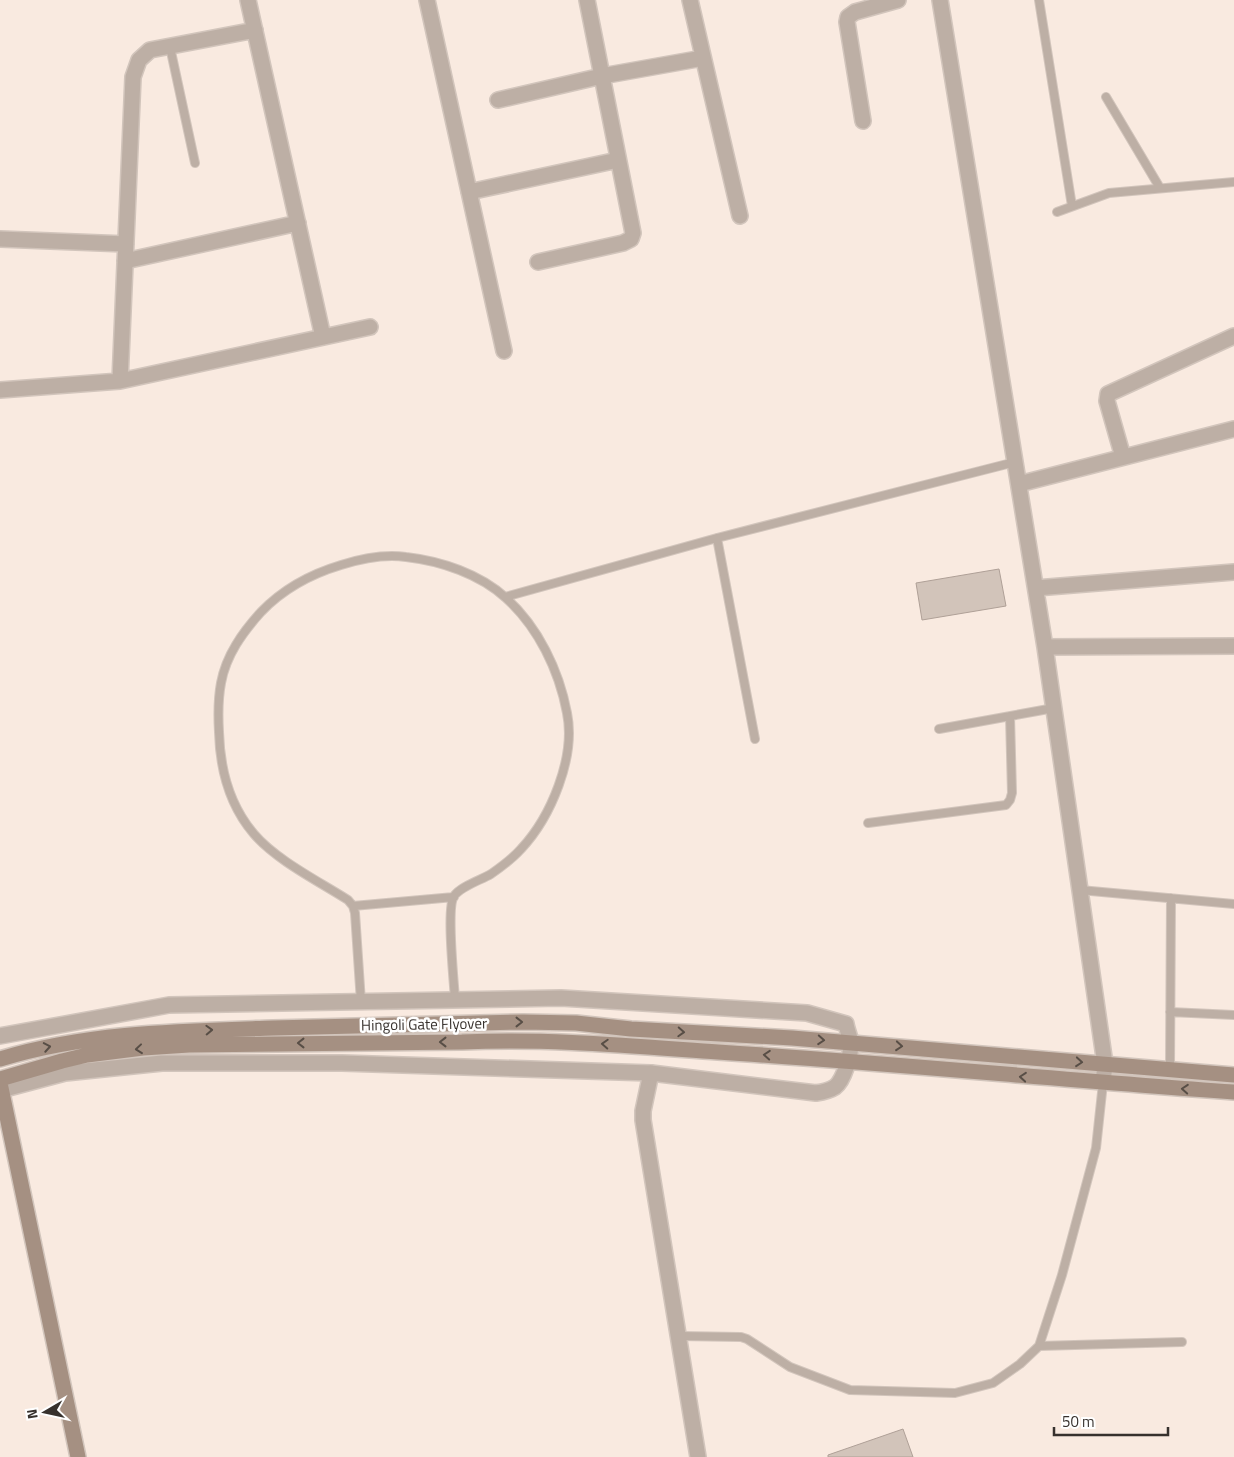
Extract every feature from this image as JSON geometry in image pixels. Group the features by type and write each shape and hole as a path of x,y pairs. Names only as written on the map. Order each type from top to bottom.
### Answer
{"main road":[{"name":"Hingoli Gate Flyover","path":"0,1059 30,1050 104,1037 185,1031 523,1022 576,1023 631,1029 851,1042 1234,1075"},
{"name":"Hingoli Gate Flyover","path":"0,1084 70,1059 142,1048 189,1045 502,1040 551,1041 816,1058 1103,1083 1234,1092"},
{"path":"0,1084 78,1457"}],"street":[{"path":"248,0 323,337"},
{"path":"427,0 504,351"},
{"path":"538,262 623,243 631,239 633,234 587,0"},
{"path":"690,0 740,216"},
{"path":"863,121 847,22 848,17 855,12 898,0"},
{"path":"940,0 1045,647 1105,1064 1103,1083"},
{"path":"120,381 133,77 139,60 150,50 255,30"},
{"path":"498,100 602,76 703,58"},
{"path":"469,192 618,160"},
{"path":"125,261 298,223"},
{"path":"0,239 126,244"},
{"path":"0,390 120,381 370,327"},
{"path":"1123,458 1107,401 1108,394 1234,336"},
{"path":"1019,484 1234,429"},
{"path":"1036,588 1234,572"},
{"path":"1045,647 1234,646"},
{"path":"0,1036 169,1005 572,998 807,1013 846,1024 851,1042 848,1061 840,1081 827,1091 816,1093 651,1073 361,1064 162,1063 65,1073 0,1084"},
{"path":"651,1073 642,1111 643,1120 698,1457"}],"lane":[{"path":"1039,0 1072,206"},
{"path":"170,47 195,163"},
{"path":"1106,97 1160,188"},
{"path":"1057,212 1110,193 1234,182"},
{"path":"505,597 717,538 1015,462"},
{"path":"717,538 755,739"},
{"path":"361,1002 353,906 348,900 281,858 255,835 234,805 224,773 219,738 218,708 221,681 231,652 248,626 270,603 296,584 326,569 361,559 404,556 443,564 479,579 505,597 533,629 547,653 560,685 568,715 568,747 560,779 546,816 520,850 492,873 460,890 454,897 450,913 455,1000"},
{"path":"939,729 1054,708"},
{"path":"868,823 1006,805 1012,793 1010,716"},
{"path":"1080,890 1234,904"},
{"path":"353,906 454,897"},
{"path":"1170,1069 1171,898"},
{"path":"1170,1012 1234,1015"},
{"path":"679,1336 741,1337 790,1367 850,1390 954,1393 993,1383 1020,1364 1039,1346 1062,1275 1096,1148 1103,1083"},
{"path":"1039,1346 1182,1342"}],"building":[{"path":"999,569 1006,606 922,620 916,583"},
{"path":"903,1429 913,1457 828,1457 828,1455"}]}
